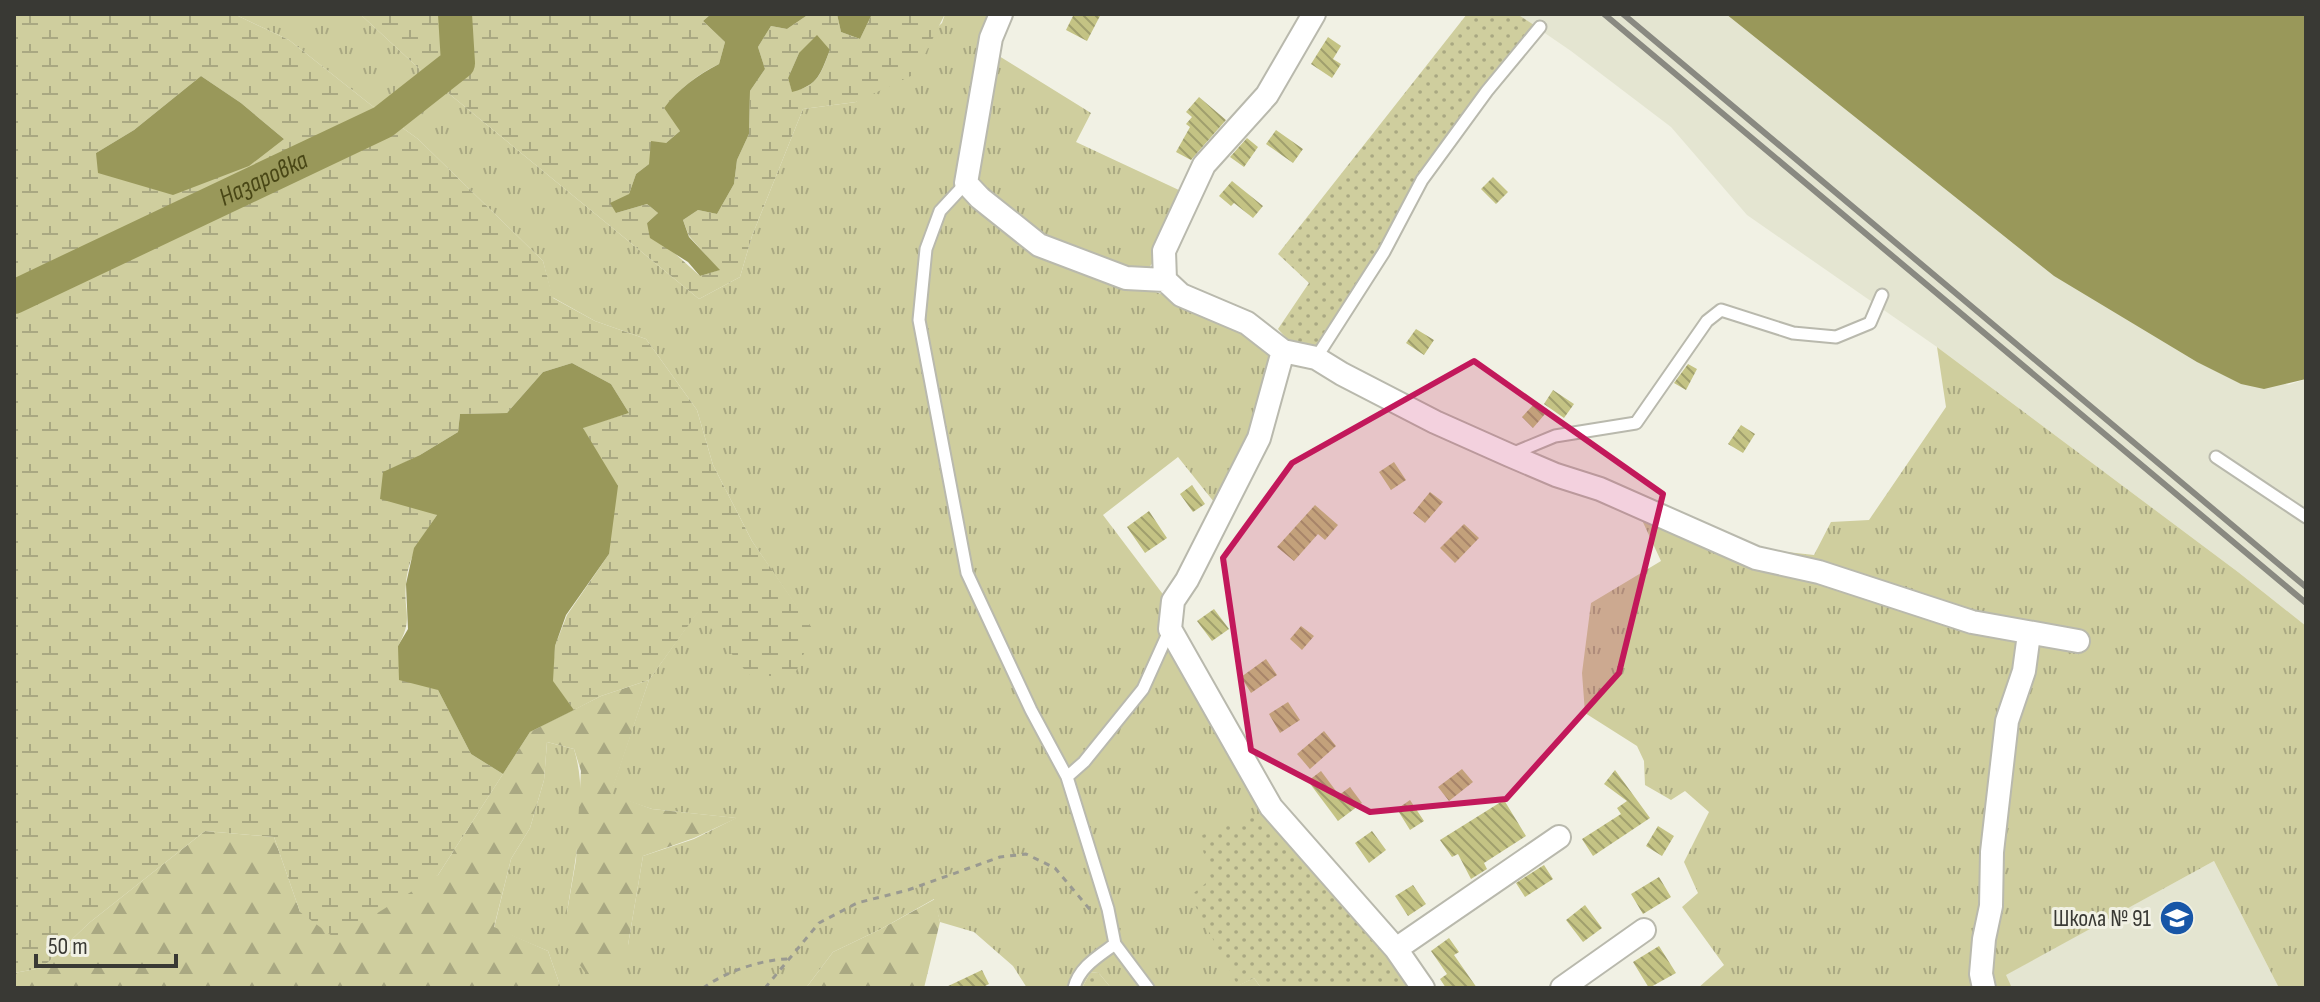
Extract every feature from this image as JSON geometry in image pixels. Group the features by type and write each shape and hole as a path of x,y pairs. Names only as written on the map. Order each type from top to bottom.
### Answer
{"street":[{"path":"1001,14 991,38 966,183 1039,245 1126,278 1165,280 1181,295 1247,323 1283,351 1316,358 1408,408 1509,455 1600,489 1756,558 1819,572 1972,622 2078,641"},
{"path":"1165,280 1164,251 1204,165 1267,95 1314,14"},
{"path":"1283,351 1259,438 1187,580 1173,601 1170,629 1271,807 1396,949 1423,988"},
{"path":"1984,988 1981,974 1984,939 1991,906 1992,852 2007,721 2024,671 2029,634"},
{"path":"1396,949 1559,837"},
{"path":"1562,988 1644,930"}],"lane":[{"path":"1316,358 1384,252 1422,180 1487,91 1540,27"},
{"path":"966,183 940,211 926,249 919,320 967,573 1031,710 1067,777 1108,909 1115,944 1148,988"},
{"path":"1509,455 1555,436 1636,423 1699,332 1721,310 1793,333 1836,337 1870,323 1882,295"},
{"path":"2216,457 2306,517"},
{"path":"1067,777 1084,762 1143,689 1170,629"},
{"path":"1074,988 1076,979 1092,961 1115,944"}],"path":[{"path":"765,988 819,923 857,903 908,890 1000,857 1026,854 1055,868 1115,944"},
{"path":"703,988 716,979 776,959 789,959"}],"highlighted area":[{"path":"1474,361 1663,494 1619,673 1506,799 1370,812 1251,750 1223,558 1292,463"}],"shaded area":[{"path":"711,14 809,14 787,29 771,26 758,47 765,69 750,91 749,134 737,160 734,184 717,214 698,210 683,220 689,237 720,270 700,276 688,262 650,238 647,223 658,213 647,204 616,213 610,203 629,194 636,174 649,164 651,141 666,143 680,131 664,108 689,83 719,64 725,42 703,21"},
{"path":"837,14 872,14 860,39 841,32"},
{"path":"1517,14 1726,14 2054,276 2288,385 2306,379 2306,626 1937,347 1747,215 1671,127"},
{"path":"1726,14 2306,14 2306,379 2264,389 2241,384 2197,362 2054,276"},
{"path":"817,35 830,50 824,66 813,82 792,92 788,78 799,53"},
{"path":"201,76 241,103 284,139 249,166 173,195 98,173 96,153 134,130"},
{"path":"572,363 611,384 629,413 583,428 618,486 609,554 566,615 555,646 553,681 574,710 530,732 503,774 471,754 438,690 399,680 398,646 408,629 406,584 414,548 437,515 380,499 383,472 420,455 458,432 460,414 507,413 543,372"},
{"name":"Школа № 91","path":"2214,861 2279,988 2012,988 2005,975"}],"green space":[{"path":"14,14 234,14 289,40 418,139 543,261 553,298 595,321 646,339 697,410 713,465 752,541 814,631 793,678 748,674 698,612 649,680 601,696 574,710 552,681 555,646 567,615 609,554 583,427 629,413 611,384 572,363 543,372 507,413 460,414 458,432 383,473 437,515 421,539 407,574 407,621 398,646 438,690 471,754 503,774 438,875 336,939 300,912 274,837 205,831 89,923 42,968 14,973","holes":["201,76 241,103 284,139 96,153 134,130"]},
{"path":"234,14 360,14 425,74 699,299 740,277 752,236 803,109 856,102 942,23 945,14 995,14 974,199 1126,282 1179,300 1242,328 1271,353 1275,365 1255,425 1218,507 1178,457 1103,515 1165,597 1264,813 1211,879 1239,985 1254,978 1261,988 1111,988 1098,972 1090,973 1082,988 1027,988 1013,966 974,932 940,922 934,899 833,952 806,988 561,988 548,951 494,928 511,859 530,828 544,780 547,742 574,749 578,768 579,830 567,912 628,945 643,856 694,839 736,818 652,809 610,795 649,680 698,611 813,631 752,541 713,465 697,410 646,339 595,321 552,297 543,261 418,139 289,40"},
{"path":"360,14 711,14 703,21 725,42 719,64 689,83 664,108 681,130 636,174 629,194 616,213 647,204 658,213 647,223 700,276 719,270 689,236 683,220 698,210 717,214 734,184 737,160 749,134 750,91 765,69 758,47 771,26 787,29 809,14 837,14 841,32 860,39 872,14 945,14 915,74 856,102 803,109 752,236 740,277 699,299 425,74","holes":["830,50 813,82 792,91 788,78 799,53"]},
{"path":"1467,14 1517,14 1534,25 1417,176 1382,250 1313,350 1290,342 1278,329 1309,283 1278,254"},
{"path":"999,56 1091,113 1076,142 1181,191 1156,258 1146,272 1130,270 1042,237 982,194 975,176"},
{"path":"1937,347 2306,626 2306,988 2279,988 2214,861 2006,975 2012,988 1698,988 1724,965 1682,907 1698,893 1684,862 1709,812 1685,791 1671,800 1645,785 1644,761 1637,746 1585,713 1582,673 1591,603 1661,561 1641,518 1760,549 1814,555 1831,522 1869,520 1946,407"},
{"path":"649,680 611,794 652,809 737,818 694,838 643,856 628,945 589,978 565,944 576,860 581,771 574,749 547,742 544,780 530,828 511,859 494,927 548,951 561,988 14,988 14,973 42,968 89,923 205,831 274,837 300,912 438,875 530,732 601,696"},
{"path":"1264,813 1417,988 1261,988 1254,978 1238,986 1190,896 1211,879 1199,836"},
{"path":"935,899 940,922 924,988 806,988 833,952"},
{"path":"1098,972 1111,988 1082,988 1090,973"}],"building":[{"path":"1074,14 1101,14 1087,41 1066,30"},
{"path":"1328,37 1341,46 1333,59 1341,64 1332,78 1311,64"},
{"path":"1199,97 1226,120 1191,160 1176,152 1190,127 1186,124 1192,117 1186,112"},
{"path":"1276,130 1303,149 1293,163 1266,144"},
{"path":"1247,138 1258,147 1244,167 1230,157"},
{"path":"1493,177 1508,192 1496,204 1481,189"},
{"path":"1232,181 1263,206 1253,218 1219,196"},
{"path":"1416,329 1434,340 1424,355 1406,343"},
{"path":"1688,364 1697,369 1686,390 1674,383"},
{"path":"1553,390 1574,404 1564,418 1544,404"},
{"path":"1534,404 1545,414 1533,428 1522,417"},
{"path":"1741,425 1755,434 1743,453 1728,444"},
{"path":"1394,462 1406,480 1391,490 1379,472"},
{"path":"1192,485 1205,504 1193,512 1180,494"},
{"path":"1430,492 1443,502 1425,523 1413,513"},
{"path":"1315,505 1338,525 1325,540 1318,534 1294,561 1277,547"},
{"path":"1149,511 1167,538 1145,553 1127,527"},
{"path":"1464,524 1479,538 1455,563 1440,548"},
{"path":"1214,609 1229,629 1212,641 1197,621"},
{"path":"1301,626 1314,636 1302,650 1290,639"},
{"path":"1266,659 1277,675 1251,693 1241,677"},
{"path":"1288,702 1300,720 1280,733 1269,714"},
{"path":"1324,731 1336,746 1310,769 1297,754"},
{"path":"1462,769 1473,782 1449,801 1438,787"},
{"path":"1615,770 1650,818 1593,856 1582,839 1621,814 1617,808 1627,801 1604,784"},
{"path":"1321,771 1339,795 1350,787 1362,803 1338,821 1308,781"},
{"path":"1410,800 1424,821 1410,830 1397,809"},
{"path":"1504,800 1526,836 1484,863 1487,869 1471,879 1458,854 1452,857 1440,840"},
{"path":"1658,826 1674,836 1662,856 1646,846"},
{"path":"1372,831 1386,850 1369,863 1355,843"},
{"path":"1544,865 1553,879 1525,897 1516,883"},
{"path":"1659,877 1671,897 1643,914 1631,894"},
{"path":"1413,885 1426,904 1408,916 1395,896"},
{"path":"1585,905 1602,928 1583,942 1566,920"},
{"path":"1449,938 1459,952 1454,955 1477,988 1446,988 1440,979 1447,974 1431,951"},
{"path":"1659,946 1676,973 1649,988 1633,962"},
{"path":"982,970 989,984 981,988 944,988"}],"waterway":[{"name":"Назаровка","path":"14,297 383,122 458,63 455,14"}],"railway":[{"path":"1604,14 2306,603"},
{"path":"1623,14 2306,587"}],"place":[{"name":"Школа № 91","path":"2177,918"}]}
